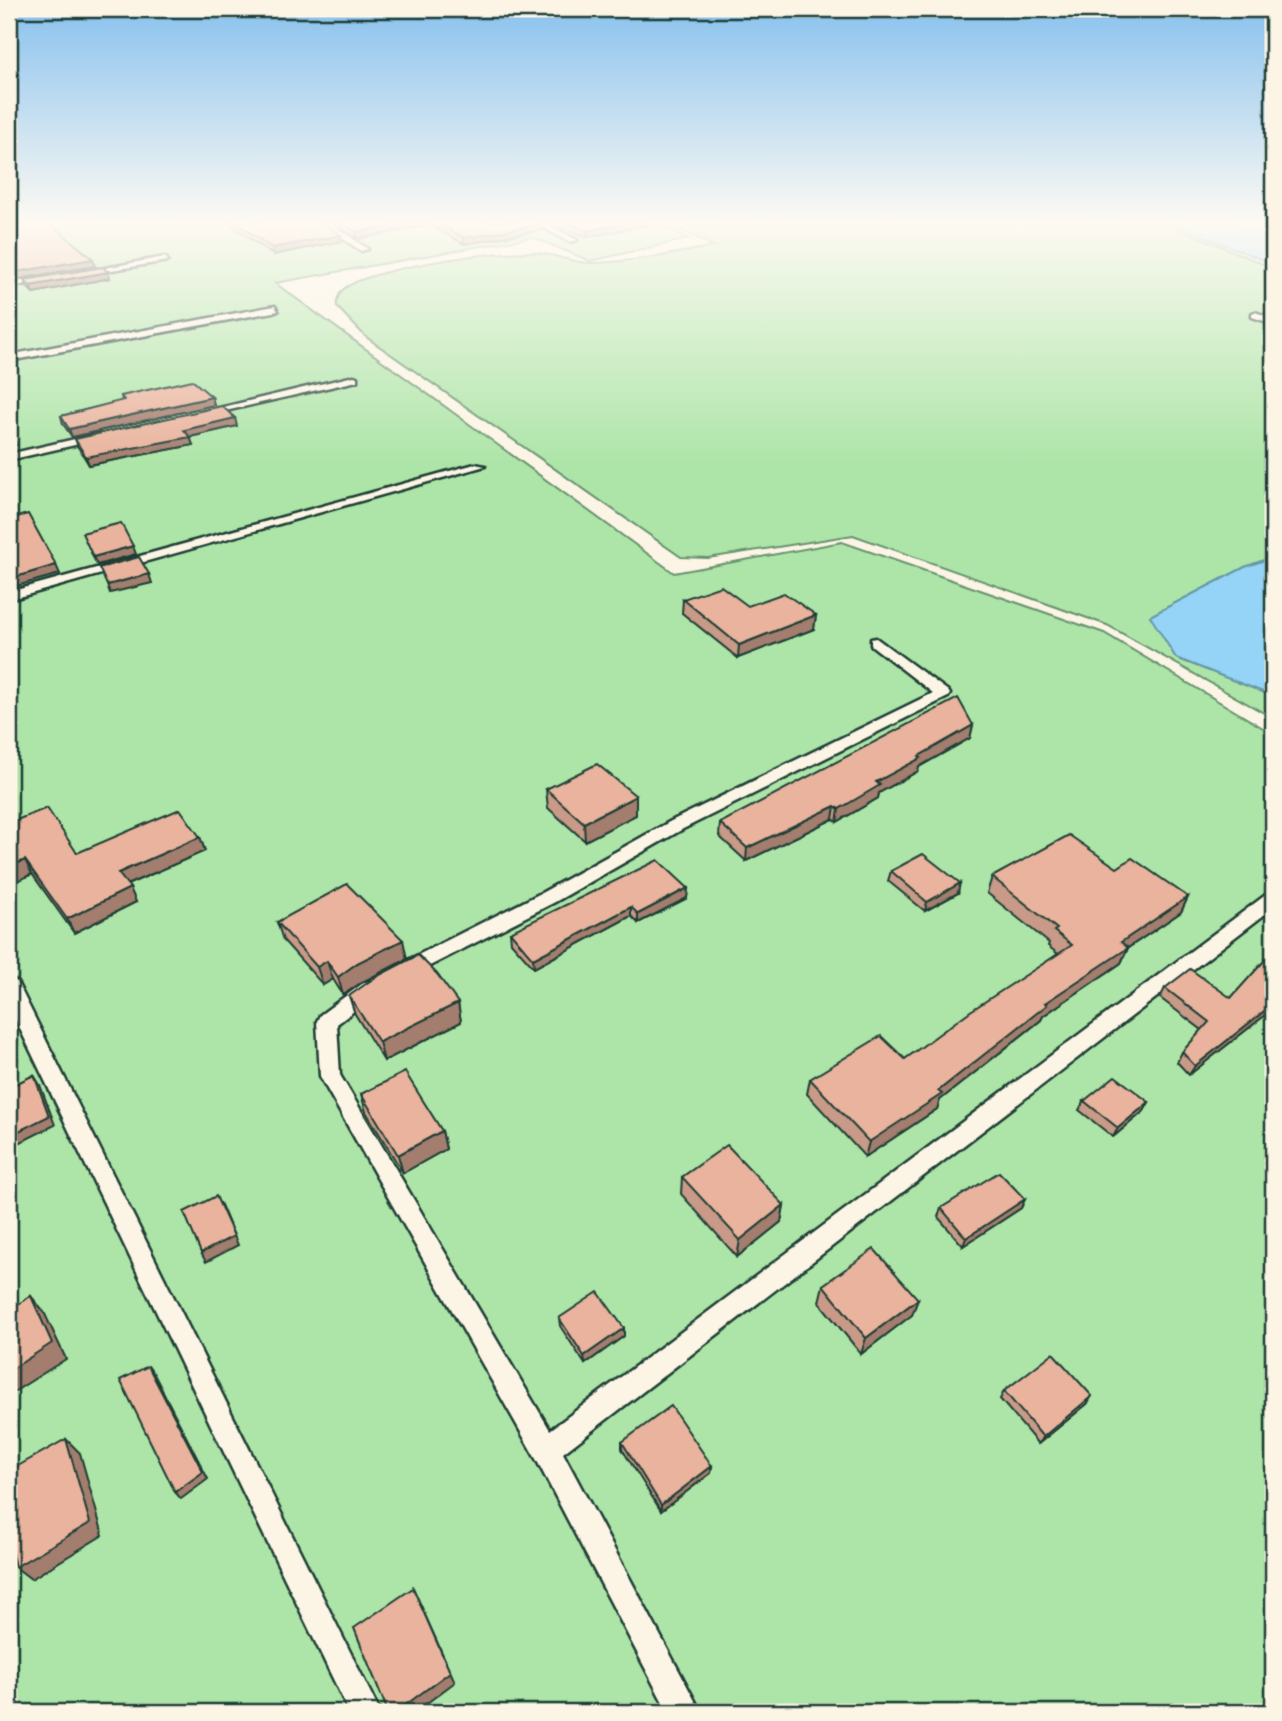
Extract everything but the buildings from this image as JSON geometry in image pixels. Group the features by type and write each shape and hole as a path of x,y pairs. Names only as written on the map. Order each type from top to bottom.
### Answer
{"lane":[{"path":"9,358 275,309"},
{"path":"1255,315 1273,321"},
{"path":"195,415 354,379"},
{"path":"9,457 115,433"},
{"path":"9,596 479,466"},
{"path":"685,1712 546,1450 330,1076 327,1021 370,989 549,897 677,825 943,694 876,642"},
{"path":"546,1450 1273,899"},
{"path":"9,986 365,1712"}],"green space":[{"path":"9,302 302,302 674,573 842,542 1104,633 1273,734 1273,1712 9,1712"},
{"path":"338,302 1273,302 1273,557 1245,567 1151,616 1176,658 1273,696 1273,718 1107,625 853,535 708,558 681,557 366,337 337,307"}],"water":[{"path":"1273,557 1273,696 1176,658 1150,616 1245,567"}]}
